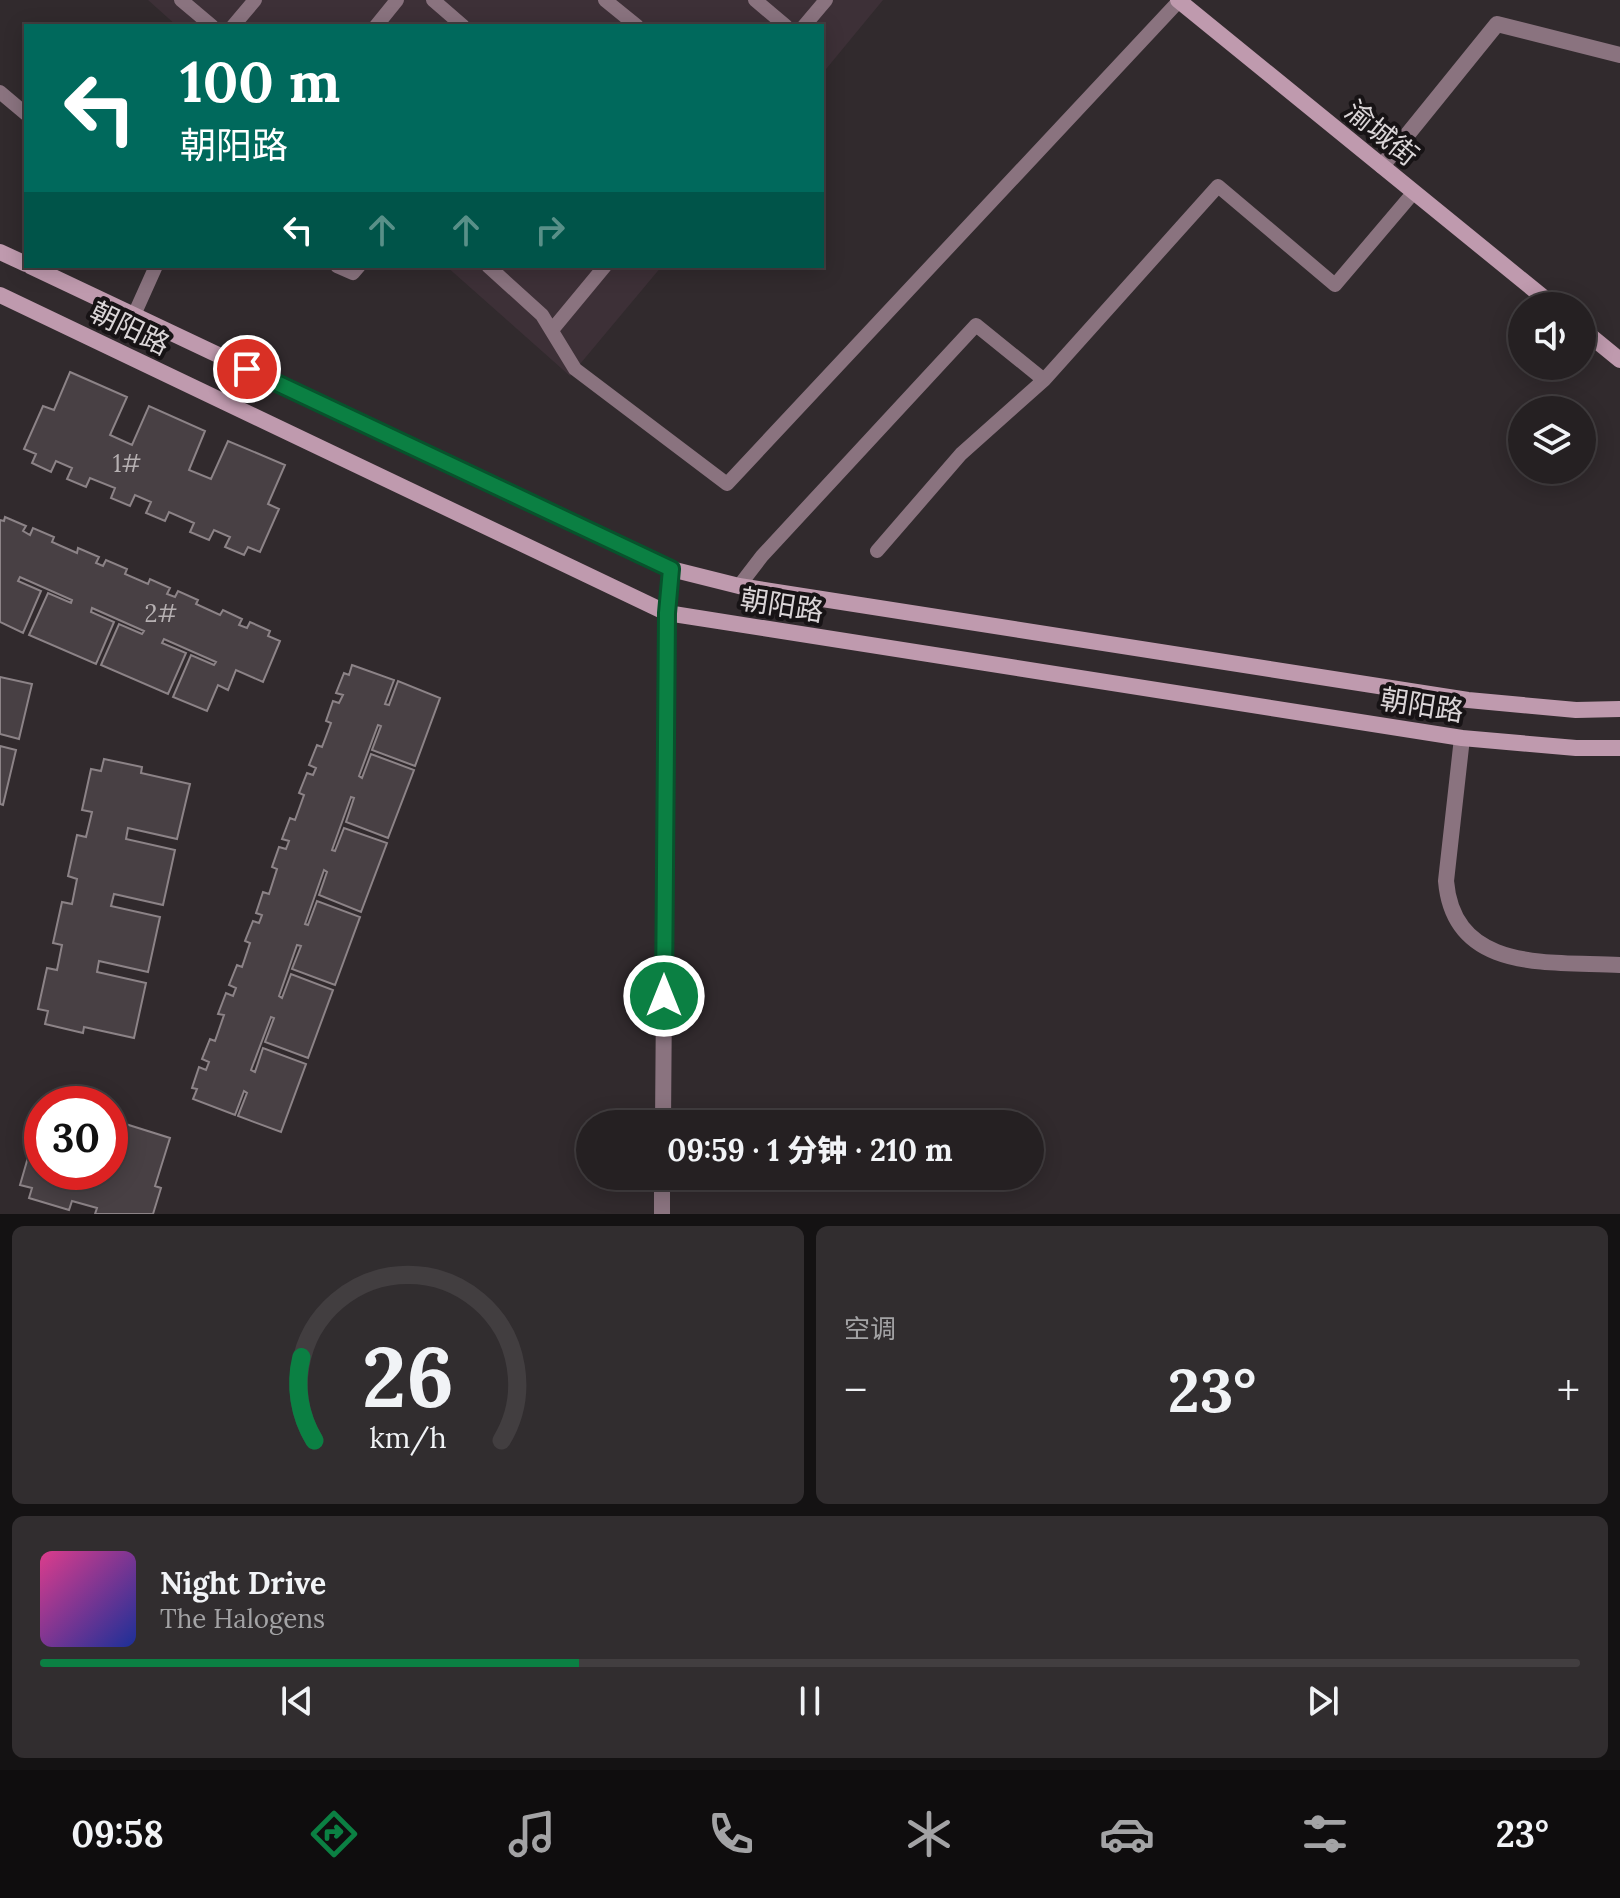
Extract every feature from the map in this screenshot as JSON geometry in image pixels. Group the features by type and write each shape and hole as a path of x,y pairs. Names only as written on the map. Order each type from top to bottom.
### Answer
{"main road":[{"name":"渝城街","path":"1179,1 1537,292"},
{"name":"朝阳路","path":"0,252 24,263"},
{"name":"朝阳路","path":"34,268 671,569 739,586 1468,700 1576,710 1620,709"},
{"name":"朝阳路","path":"0,295 667,613 1462,738 1576,748 1620,748"},
{"path":"1596,340 1620,360"}],"street":[{"path":"1382,166 1497,24 1620,55"},
{"path":"663,1110 667,613 671,569"},
{"path":"1462,738 1446,881 1448,901 1455,920 1468,936 1488,949 1511,958 1620,965"},
{"path":"662,1190 662,1214"}],"lane":[{"path":"181,0 210,24"},
{"path":"235,24 255,0"},
{"path":"378,24 397,0"},
{"path":"433,0 461,24"},
{"path":"605,0 635,24"},
{"path":"755,0 784,24"},
{"path":"806,24 826,0"},
{"path":"490,268 542,315 575,369 727,484 1179,1"},
{"path":"0,92 24,112"},
{"path":"877,551 961,454 1044,380 1218,186 1335,285 1414,192"},
{"path":"134,315 155,268"},
{"path":"552,330 603,268"},
{"path":"739,586 762,556 976,325 1044,380"}],"shaded area":[{"path":"148,0 883,0 824,72 824,24 175,24"},
{"path":"448,268 660,268 570,376"}],"building":[{"path":"70,372 127,397 110,435 132,445 149,406 205,431 189,470 211,479 228,441 285,465 268,504 279,509 260,552 248,547 244,555 225,547 230,537 214,530 209,540 190,532 194,523 169,512 165,521 146,513 151,502 135,495 130,506 111,498 115,488 90,478 86,487 67,479 72,468 56,461 51,472 32,463 36,454 24,449 43,406 54,410"},
{"path":"5,517 26,526 23,531 30,535 33,528 54,537 52,542 77,553 78,548 99,557 96,563 103,566 106,560 127,569 125,574 148,584 150,579 170,588 167,594 175,597 178,591 220,615 223,610 242,619 239,625 247,628 250,622 270,631 268,636 280,641 263,682 236,670 228,690 218,685 207,711 173,697 191,655 214,665 216,662 164,639 162,643 186,653 168,694 101,665 119,624 142,634 144,631 92,608 91,612 114,622 96,664 29,635 48,593 71,603 72,600 20,577 18,581 41,591 23,633 0,622 0,520 4,521"},
{"path":"352,665 394,680 385,704 389,705 398,681 440,698 415,766 372,750 381,726 378,725 359,776 362,778 371,754 414,770 388,838 346,822 354,798 351,797 332,850 335,851 344,828 387,843 361,912 319,895 327,872 324,870 305,924 308,925 317,901 360,917 335,985 292,969 301,946 297,945 279,996 282,998 291,974 333,990 308,1058 265,1042 274,1018 271,1017 251,1070 255,1072 263,1048 306,1064 281,1132 238,1116 247,1093 244,1091 235,1115 193,1099 197,1089 192,1088 199,1067 206,1070 209,1062 202,1059 210,1039 215,1041 224,1015 218,1014 226,993 233,996 236,988 229,985 237,965 242,967 250,943 245,941 253,921 259,923 262,915 256,913 263,892 269,894 277,869 272,867 279,847 286,849 289,841 282,839 290,818 295,820 304,795 299,793 307,773 313,775 316,768 309,765 317,745 322,747 331,723 326,721 333,701 339,703 343,695 336,693 344,673 349,675"},
{"path":"0,677 32,684 19,739 0,734"},
{"path":"0,746 16,750 3,805 0,804"},
{"path":"104,759 142,767 141,773 190,784 177,839 128,828 126,839 175,850 163,905 114,894 111,906 160,917 148,972 99,961 97,972 146,983 134,1038 84,1027 83,1033 45,1024 48,1011 38,1009 47,968 57,970 62,945 53,943 62,902 72,904 77,879 68,876 77,835 86,837 92,812 82,810 91,769 101,771"},
{"path":"128,1125 170,1138 155,1186 161,1188 153,1214 95,1214 97,1208 72,1201 69,1210 29,1198 31,1190 128,1190"}],"route":[{"path":"247,369 671,569 667,613 664,996"}]}
